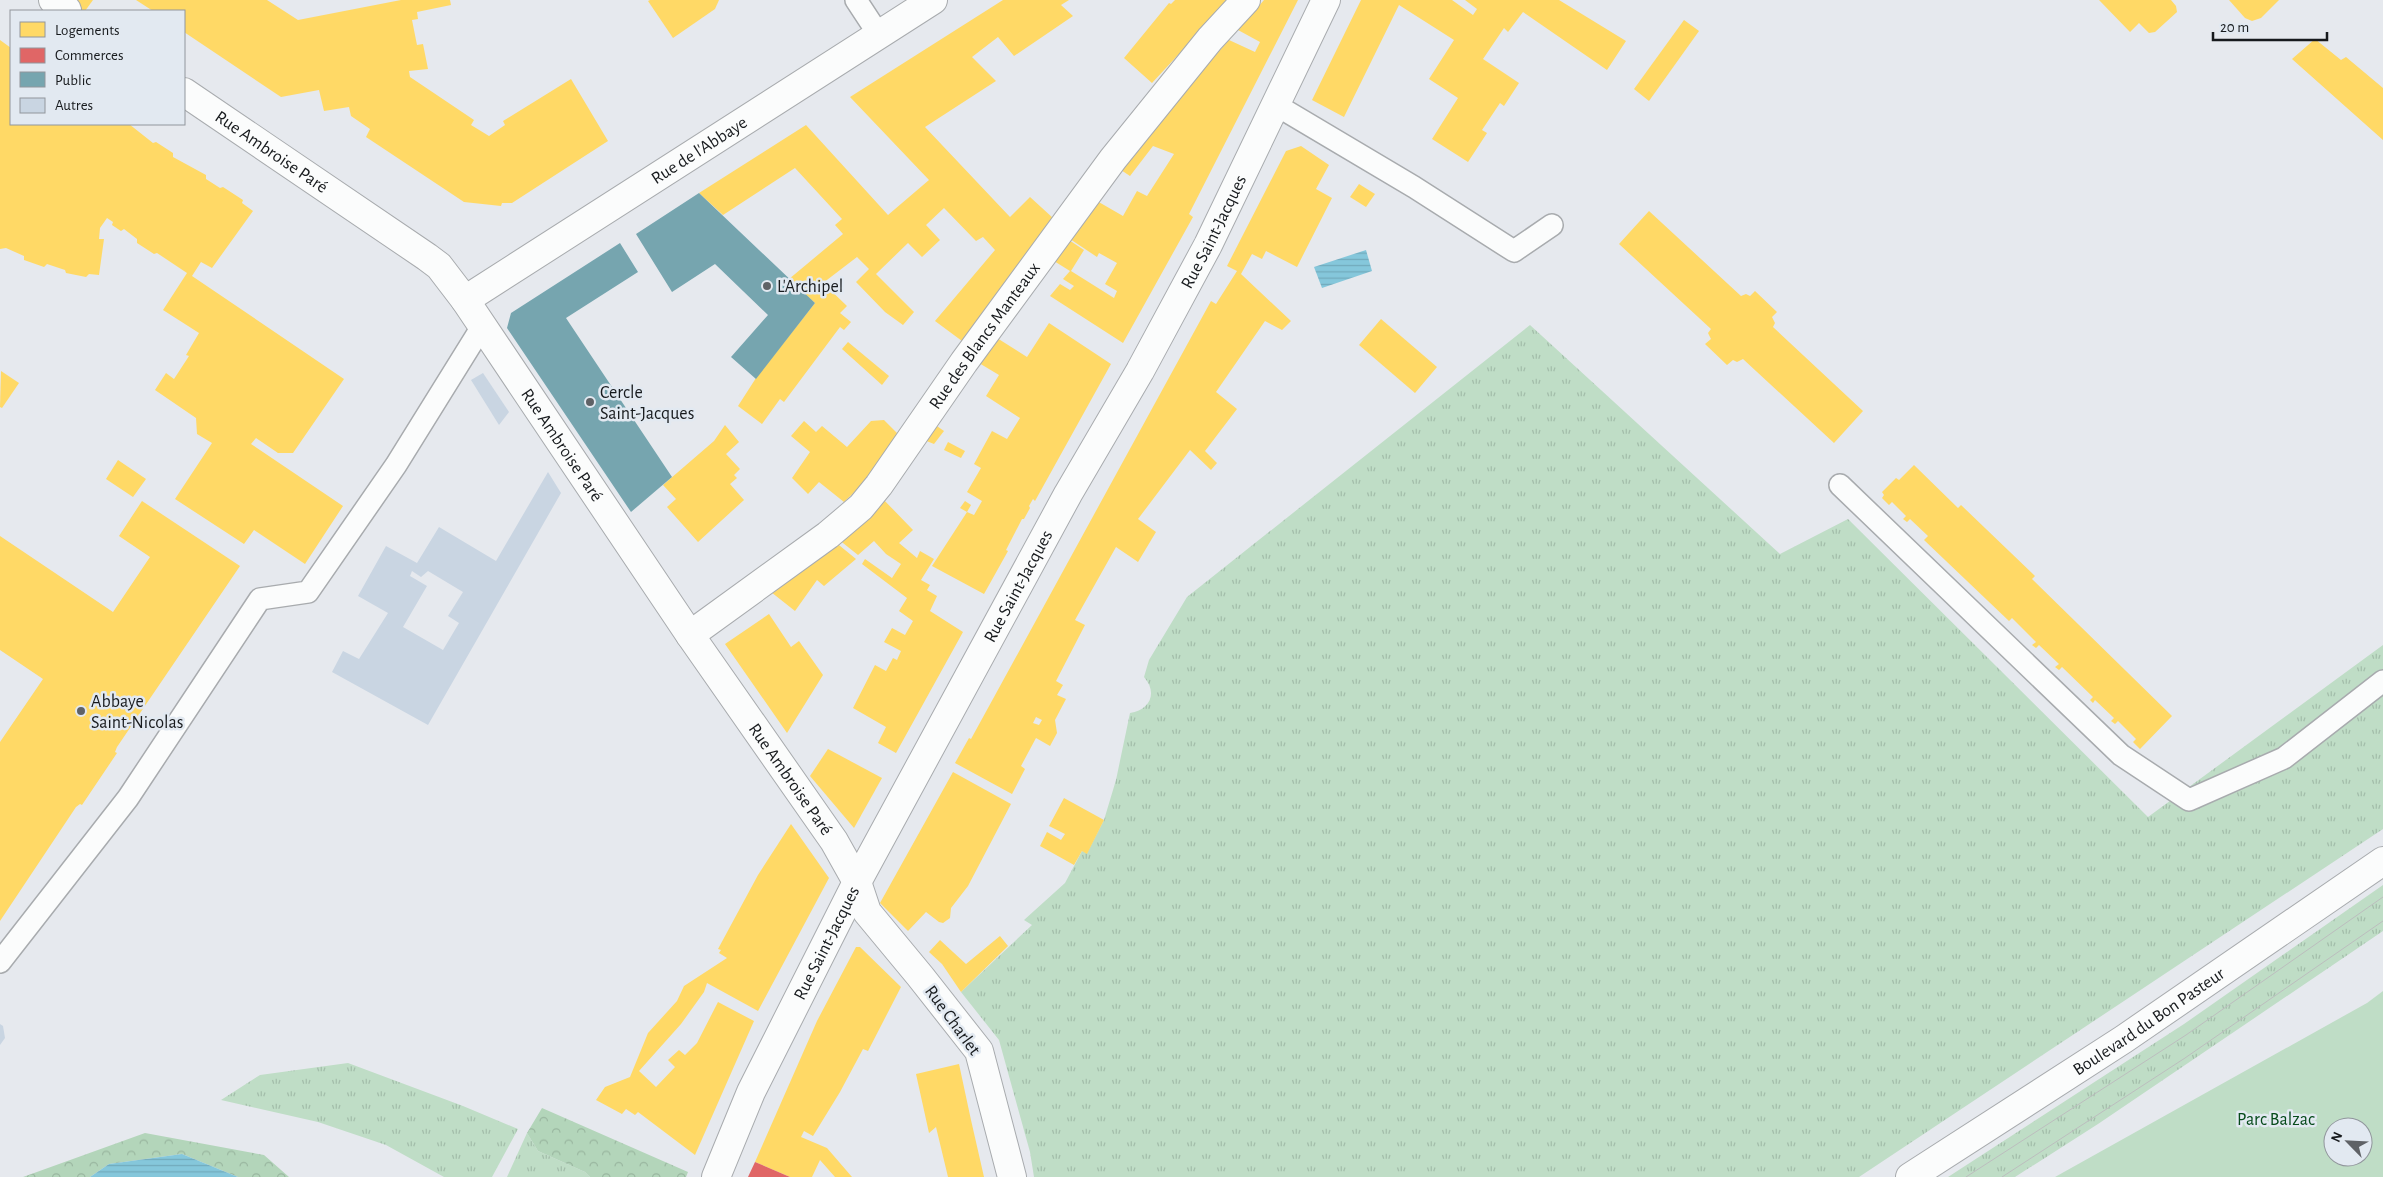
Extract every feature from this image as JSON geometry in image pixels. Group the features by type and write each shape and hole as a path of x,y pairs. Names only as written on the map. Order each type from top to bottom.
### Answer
{"street":[{"name":"Rue de l'Abbaye","path":"465,300 933,0"},
{"name":"Rue des Blancs Manteaux","path":"690,635 828,535 861,507 880,485 964,362 1113,160 1210,39 1246,0"},
{"name":"Rue Saint-Jacques","path":"716,1177 751,1092 856,882 1068,494 1140,371 1208,245 1326,0"},
{"name":"Rue Ambroise Paré","path":"185,93 439,266 483,325 690,635 834,841 856,882"},
{"name":"Boulevard du Bon Pasteur","path":"1910,1177 2124,1040 2383,861"},
{"name":"Rue Charlet","path":"856,882 867,912 979,1051 1012,1177"}],"lane":[{"path":"856,0 879,35"},
{"path":"1276,105 1414,187 1514,251 1552,225"},
{"path":"0,962 128,798 260,599 308,592 396,465 483,325"},
{"path":"1840,485 2121,755 2189,800 2284,758 2383,681"}],"green space":[{"path":"1530,325 1780,554 1848,519 2148,817 2383,645 2383,829 1859,1177 1034,1177 1030,1152 999,1040 961,992 1032,925 1024,920 1065,883 1082,851 1087,853 1104,820 1116,780 1130,713 1143,708 1150,700 1151,689 1144,677 1149,660 1187,597"},
{"path":"2383,885 2383,931 2098,1124 2015,1177 1948,1177 2184,1024"},
{"name":"Parc Balzac","path":"2383,991 2383,1177 2055,1177 2367,1003"},
{"path":"348,1063 463,1106 518,1129 492,1177 444,1177 386,1145 318,1122 221,1100 260,1075"},
{"path":"542,1108 688,1172 686,1177 590,1177 585,1172 538,1151 527,1133"},
{"path":"145,1133 264,1155 289,1177 238,1177 182,1154 109,1164 90,1177 23,1177"},
{"path":"527,1133 538,1151 585,1172 590,1177 507,1177"}],"water":[{"path":"1366,250 1372,271 1322,288 1314,267"},
{"path":"182,1154 238,1177 90,1177 109,1164"}],"building: Logements":[{"path":"74,0 93,0 86,10 68,10"},
{"path":"136,0 267,0 298,20 401,0 450,0 451,5 417,12 418,19 412,20 417,45 423,44 428,69 409,71 410,77 474,120 471,125 489,136 505,125 503,121 571,79 608,141 512,203 502,203 501,206 464,202 366,137 370,129 351,116 349,107 324,111 319,90 281,97 185,33 185,10 151,10"},
{"path":"719,0 715,9 673,38 648,1"},
{"path":"1003,0 1069,0 1061,5 1073,16 1014,56 998,37 972,57 996,81 925,127 1010,217 1030,197 1053,218 962,341 935,321 995,250 983,237 976,241 944,208 926,225 940,240 922,257 908,243 876,274 914,312 903,325 885,312 856,282 869,269 857,257 823,283 847,306 840,313 851,322 844,330 840,327 784,402 780,399 762,424 738,406 756,378 815,303 789,279 843,234 835,225 842,219 795,168 723,215 699,193 806,125 888,215 929,180 850,97"},
{"path":"1175,0 1229,0 1152,83 1124,58 1169,3 1171,4"},
{"path":"1264,0 1298,0 1189,214 1193,217 1123,343 1050,296 1060,284 1070,290 1074,286 1063,279 1070,271 1054,261 1069,240 1084,250 1071,271 1114,298 1117,291 1105,284 1117,263 1099,253 1097,257 1070,239 1097,201 1123,216 1137,191 1147,196 1174,154 1153,146 1130,176 1115,166 1130,153 1134,156 1145,141 1142,138 1229,40 1255,52 1260,42 1238,30"},
{"path":"1361,0 1452,0 1473,15 1477,9 1465,0 1559,0 1626,41 1607,70 1523,12 1508,32 1504,28 1483,59 1519,83 1504,106 1500,103 1482,130 1487,133 1468,162 1432,139 1458,98 1429,79 1454,40 1399,5 1344,117 1312,100"},
{"path":"2099,0 2171,0 2176,6 2177,12 2155,32 2149,33 2139,23 2130,32"},
{"path":"2229,0 2279,0 2261,18 2252,21 2245,18"},
{"path":"1684,20 1699,31 1649,101 1634,89"},
{"path":"2315,39 2341,60 2346,57 2383,88 2383,140 2292,59"},
{"path":"0,40 10,47 10,125 130,125 153,143 156,142 173,153 173,157 206,175 206,179 243,200 242,203 253,211 212,268 201,262 192,276 344,379 293,453 278,453 256,438 251,444 343,506 305,564 254,530 244,544 175,499 212,443 197,434 196,418 155,390 166,373 174,379 189,356 186,355 199,333 163,310 187,273 157,253 154,254 137,243 137,239 124,229 121,231 112,225 113,222 107,218 100,228 99,239 104,239 99,275 89,274 86,277 66,273 65,270 47,264 44,267 24,260 24,256 6,248 0,249"},
{"path":"1301,146 1329,165 1316,189 1332,198 1297,267 1266,251 1262,259 1252,254 1241,274 1291,321 1282,330 1265,321 1216,392 1237,409 1205,451 1217,463 1211,470 1190,450 1138,519 1156,532 1138,562 1116,547 1075,620 1085,625 1056,681 1063,685 1057,695 1066,699 1055,720 1057,733 1050,746 1036,738 1021,766 1025,769 1012,794 955,763 969,738 971,739 1211,301 1216,304 1237,271 1227,266 1286,151","holes":["1036,717 1042,720 1039,725 1033,723"]},
{"path":"1359,184 1375,194 1366,207 1350,197"},
{"path":"1649,211 1741,296 1746,294 1750,296 1755,291 1777,312 1772,317 1775,323 1773,327 1863,411 1834,443 1743,359 1737,362 1733,360 1727,365 1705,344 1711,339 1708,333 1711,329 1619,244"},
{"path":"1381,319 1437,367 1415,393 1359,345"},
{"path":"1049,323 1111,364 1035,501 1033,499 1029,506 1030,508 1024,519 1022,519 1006,550 1008,551 984,594 932,566 967,512 974,515 982,501 967,492 981,468 974,464 992,431 1007,439 1020,418 986,396 999,375 979,363 997,338 1027,357"},
{"path":"848,342 889,376 882,385 842,349"},
{"path":"1,371 19,383 2,408 0,407"},
{"path":"884,420 898,434 872,475 844,502 819,482 808,494 792,478 810,452 791,436 804,421 816,432 822,426 847,447 871,421"},
{"path":"934,424 944,431 934,444 924,440"},
{"path":"725,425 739,442 726,454 740,469 734,475 737,478 730,484 744,500 698,542 667,507 676,499 663,485 714,441"},
{"path":"948,442 965,451 961,458 944,450"},
{"path":"118,460 146,479 133,497 106,479"},
{"path":"1914,465 1958,508 1961,505 2035,576 2032,579 2172,716 2140,749 2133,742 2136,739 2118,721 2115,724 2111,721 2114,718 2095,700 2093,703 2090,700 2093,697 2062,667 2059,670 2055,667 2059,664 2039,645 2036,648 2032,645 2036,642 2012,618 2009,621 1924,540 1928,536 1910,519 1907,522 1903,519 1906,516 1892,502 1889,505 1882,498 1884,495 1882,492 1896,478 1899,480"},
{"path":"882,498 913,530 899,543 917,558 920,551 934,559 921,580 930,585 927,590 937,596 930,611 963,632 896,753 878,743 886,727 853,708 875,665 886,671 893,658 897,660 901,651 884,642 892,628 905,635 913,621 899,611 907,598 862,564 865,559 892,578 901,564 886,554 874,541 858,555 838,539"},
{"name":"Abbaye Saint-Nicolas","path":"142,501 240,566 117,747 115,752 117,753 82,805 80,804 76,807 0,921 0,742 43,679 0,650 0,536 113,612 150,557 119,536"},
{"path":"965,501 971,505 967,512 960,508"},
{"path":"834,541 856,559 824,586 817,580 795,611 771,592"},
{"path":"769,614 791,647 799,641 823,675 787,733 725,644"},
{"path":"828,749 882,778 854,828 810,776"},
{"path":"953,772 1011,804 968,886 951,908 950,918 943,923 939,922 926,912 908,931 880,903"},
{"path":"1064,798 1104,820 1087,854 1082,851 1074,865 1040,846 1047,832 1061,840 1065,834 1049,826"},
{"path":"791,824 829,878 758,1011 707,983 704,992 681,1024 639,1071 656,1087 675,1067 668,1060 679,1050 685,1055 697,1043 718,1002 754,1021 695,1155 638,1112 635,1115 626,1109 622,1114 596,1100 605,1087 630,1077 648,1033 677,1001 684,986 727,958 719,953 721,950 718,949 758,875"},
{"path":"1000,936 1008,946 961,992 942,964 929,952 940,940 966,964"},
{"path":"856,947 860,947 901,987 868,1051 863,1049 813,1136 804,1131 801,1137 827,1148 852,1177 835,1177 820,1160 812,1177 790,1177 755,1162 817,1021"},
{"path":"959,1064 984,1177 948,1177 936,1127 929,1133 916,1074"}],"building: Commerces":[{"path":"755,1162 790,1177 748,1177"}],"building: Public":[{"name":"L'Archipel","path":"699,193 815,303 756,379 731,357 768,315 715,264 672,292 636,234"},
{"name":"Cercle Saint-Jacques","path":"620,243 638,272 566,318 672,477 631,512 507,328 511,313"}],"building: Autres":[{"path":"483,373 509,412 499,425 471,380"},
{"path":"548,472 561,493 428,725 332,672 343,651 359,659 388,613 358,596 386,546 417,563 439,527 496,561","holes":["412,571 421,577 428,571 463,592 448,616 459,623 443,650 403,627 427,586 410,576"]},
{"path":"0,1024 3,1026 5,1038 0,1045"}],"tram line":[{"path":"1966,1177 2186,1035 2383,897"},
{"path":"2002,1177 2185,1058 2383,921"}],"place":[{"name":"L'Archipel","path":"767,286"},
{"name":"Cercle Saint-Jacques","path":"590,402"},
{"name":"Abbaye Saint-Nicolas","path":"81,711"}]}
